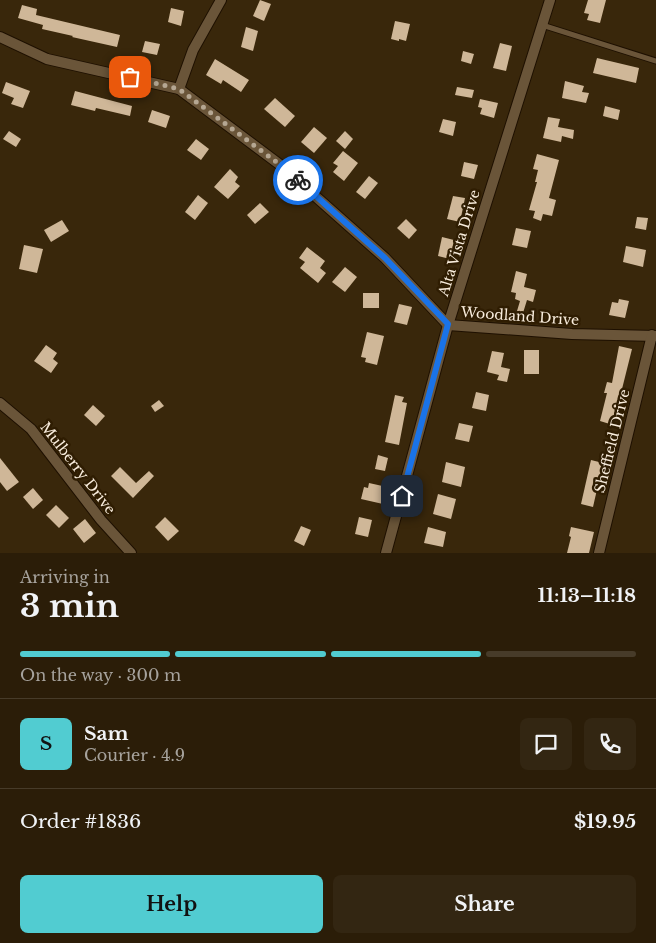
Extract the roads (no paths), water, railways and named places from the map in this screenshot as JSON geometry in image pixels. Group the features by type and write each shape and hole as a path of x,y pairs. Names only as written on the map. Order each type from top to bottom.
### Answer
{"street":[{"path":"179,89 193,50 221,0"},
{"name":"Alta Vista Drive","path":"386,553 448,324 550,0"},
{"name":"Woodland Drive","path":"0,37 47,58 179,89 279,164 385,258 448,324 572,334 654,336"},
{"name":"Sheffield Drive","path":"599,553 654,336"},
{"name":"Mulberry Drive","path":"0,403 31,429 101,520 131,553"}],"lane":[{"path":"542,25 656,61"}]}
